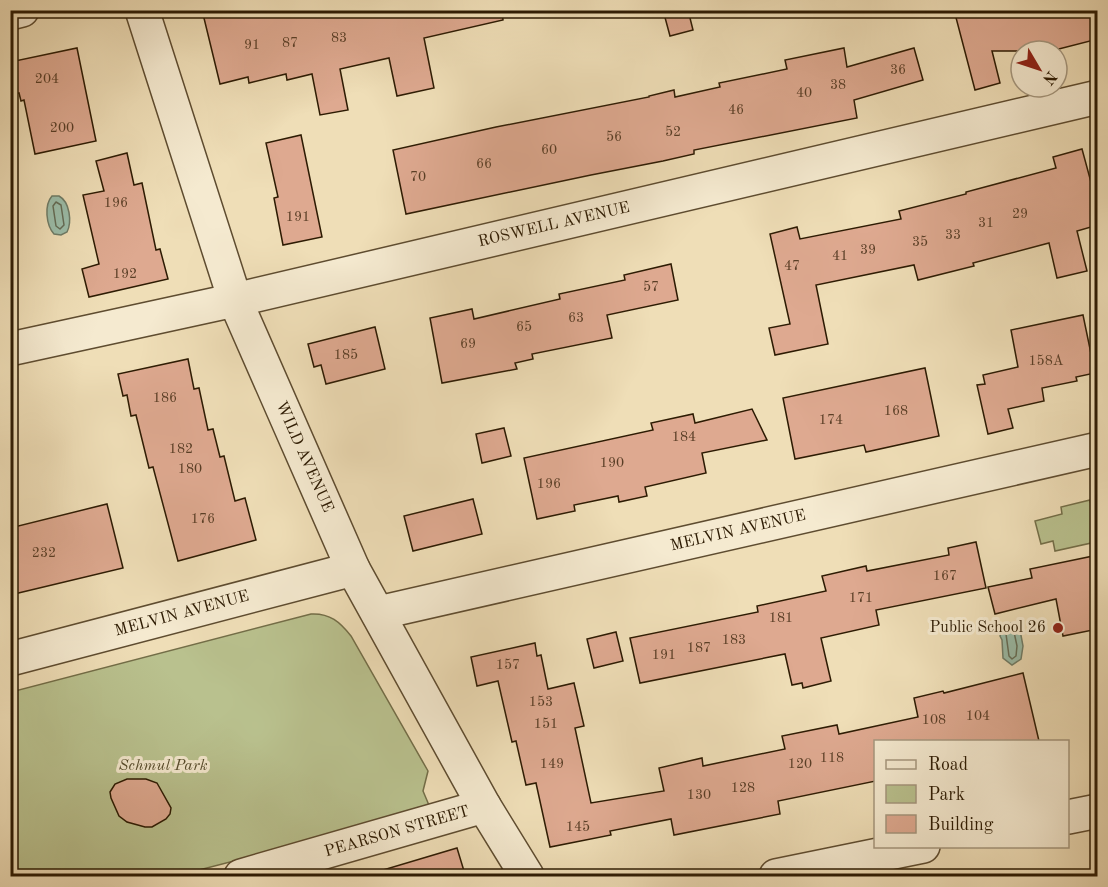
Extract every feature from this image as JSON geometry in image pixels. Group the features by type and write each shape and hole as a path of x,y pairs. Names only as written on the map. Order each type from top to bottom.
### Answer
{"street":[{"path":"10,13 22,10"},
{"name":"WILD AVENUE","path":"142,10 235,300 353,569 484,806 527,876"},
{"name":"ROSWELL AVENUE","path":"10,349 235,300 1098,98"},
{"name":"MELVIN AVENUE","path":"378,613 1098,449"},
{"name":"MELVIN AVENUE","path":"10,658 353,569"},
{"name":"PEARSON STREET","path":"240,876 302,868 484,806"},
{"path":"1069,817 1098,811"},
{"path":"776,876 913,848"}],"green space":[{"path":"1090,500 1094,519 1097,518 1097,545 1096,542 1055,551 1053,541 1041,544 1035,521 1062,514 1061,507"},
{"name":"Schmul Park","path":"311,614 334,619 351,636 428,771 423,791 431,810 176,876 11,876 11,692"}],"water":[{"path":"52,196 59,196 63,199 69,212 69,228 61,235 54,234 48,220 48,204"},
{"path":"1011,623 1020,630 1023,646 1021,659 1012,665 1003,658 1000,636 1004,625"}],"building":[{"path":"222,10 502,10 503,20 424,38 434,88 397,96 389,58 340,69 348,110 320,115 312,74 287,80 286,74 249,83 248,77 220,84 203,14"},
{"path":"663,10 688,10 693,30 670,36"},
{"path":"954,10 1098,10 1098,39 1069,46 1069,39 1009,39 1009,51 992,51 1000,83 975,90"},
{"path":"77,48 96,141 35,154 24,100 21,101 19,93 10,95 10,62"},
{"path":"844,48 847,67 914,48 923,80 854,100 857,118 694,150 694,154 663,161 406,214 393,150 674,90 675,97 720,87 719,83 787,69 785,60"},
{"path":"301,135 322,237 283,245 274,198 278,197 266,143"},
{"path":"1082,149 1098,208 1098,225 1077,231 1087,271 1057,278 1049,243 918,280 914,265 816,285 828,344 775,355 769,328 790,324 770,234 797,227 800,239 901,219 899,211 1056,168 1053,157"},
{"path":"127,153 134,185 142,183 156,250 160,249 168,279 89,297 82,269 99,264 83,195 104,191 96,161"},
{"path":"671,264 678,300 607,315 612,338 532,354 533,359 515,363 517,369 442,383 430,318 472,309 474,319 560,299 559,294 625,280 624,275"},
{"path":"1083,315 1095,373 1076,377 1077,381 1042,388 1044,401 1008,409 1013,428 988,434 977,385 985,384 983,375 1018,367 1011,330"},
{"path":"375,327 385,369 326,384 321,365 314,367 308,344"},
{"path":"188,359 194,389 199,388 208,430 213,429 220,457 224,456 235,501 245,498 256,540 178,561 153,467 149,468 136,415 131,416 127,395 123,396 118,374"},
{"path":"925,368 939,436 866,452 864,445 795,459 783,398"},
{"path":"752,409 767,440 702,453 706,473 645,487 647,496 619,502 618,496 574,505 575,511 537,519 524,458 653,430 651,423 693,414 695,423"},
{"path":"504,428 511,456 482,463 476,434"},
{"path":"473,499 482,534 413,551 404,516"},
{"path":"107,504 123,568 10,595 10,528"},
{"path":"976,542 986,588 876,610 879,625 821,638 831,681 803,688 802,683 792,685 785,654 640,683 630,638 758,612 757,606 826,591 822,576 866,566 867,571 949,555 948,548"},
{"path":"1098,555 1098,629 1063,636 1056,599 995,614 988,587 1032,578 1030,569"},
{"path":"616,632 623,661 594,668 587,639"},
{"path":"535,643 537,656 541,655 548,689 574,683 584,726 575,728 591,803 664,791 659,768 702,758 703,766 785,749 782,736 837,725 839,734 918,717 914,698 943,691 944,693 1023,673 1039,740 874,740 874,781 778,801 780,814 674,835 671,819 610,831 611,835 550,847 536,783 526,785 516,741 512,742 498,681 477,686 471,657"},
{"path":"127,779 146,779 157,783 171,808 166,819 152,827 145,827 127,822 119,816 110,792 115,784"},
{"path":"457,848 464,871 445,876 384,876 383,870"}],"place":[{"name":"Public School 26","path":"1058,628"}]}
